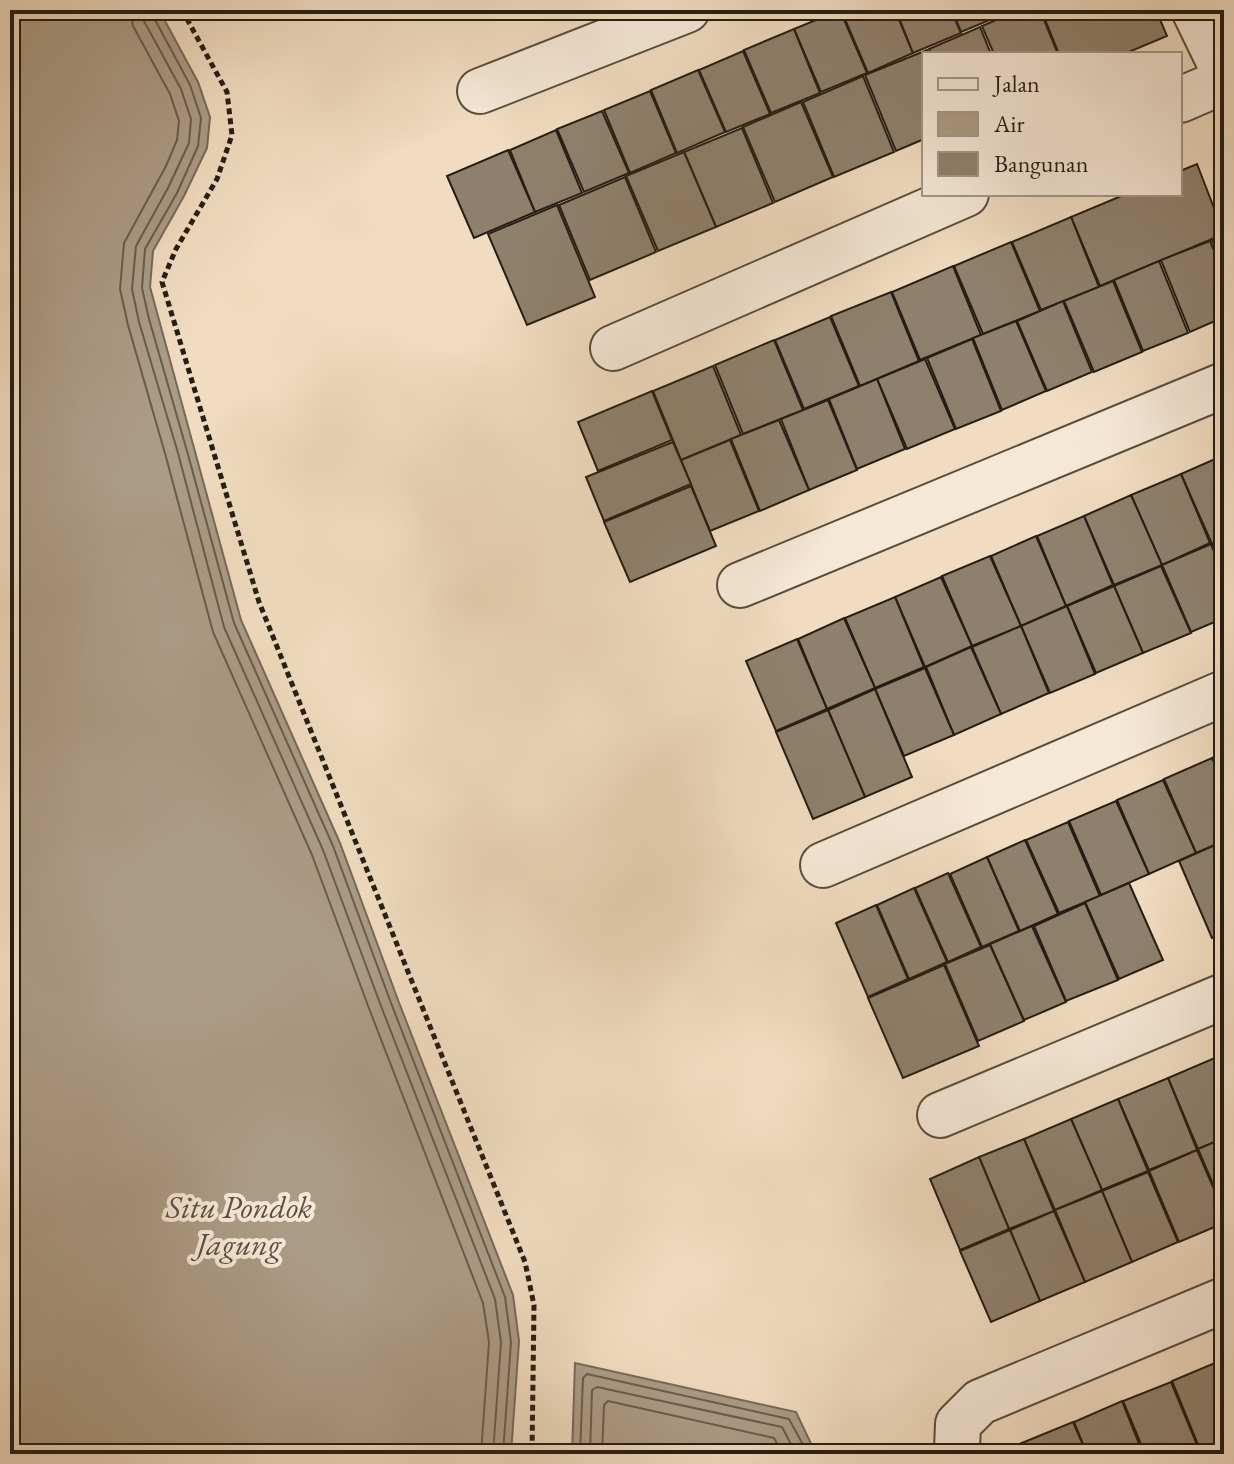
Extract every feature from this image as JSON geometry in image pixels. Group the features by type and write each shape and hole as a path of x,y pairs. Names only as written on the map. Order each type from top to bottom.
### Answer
{"street":[{"path":"480,91 687,10"},
{"path":"1194,10 1224,72"},
{"path":"1182,99 1224,81"},
{"path":"613,348 961,196"},
{"path":"740,585 1224,385"},
{"path":"823,865 1224,693"},
{"path":"940,1115 1224,996"},
{"path":"959,1454 958,1424 980,1402 1224,1300"}],"path":[{"path":"182,10 227,92 232,135 217,179 176,249 162,282 259,602 525,1262 534,1305 532,1454"}],"water":[{"name":"Situ Pondok Jagung","path":"10,10 159,10 198,82 210,117 207,148 153,251 150,287 241,620 340,843 513,1295 519,1341 511,1454 10,1454"},
{"path":"575,1363 796,1412 816,1454 572,1454"}],"building":[{"path":"840,10 867,73 821,92 794,29"},
{"path":"841,10 895,10 913,53 868,73"},
{"path":"896,10 951,10 961,33 913,53"},
{"path":"952,10 1008,10 1009,12 961,32"},
{"path":"1020,10 1040,10 1057,52 993,52 982,26"},
{"path":"1041,10 1156,10 1167,36 1129,52 1058,52"},
{"path":"980,27 990,52 930,52 929,49"},
{"path":"794,29 820,93 771,113 744,50"},
{"path":"743,51 770,114 726,132 699,70"},
{"path":"922,52 922,140 896,151 865,75"},
{"path":"698,70 725,132 677,153 651,90"},
{"path":"863,76 894,152 834,177 803,102"},
{"path":"650,91 676,153 630,173 604,110"},
{"path":"801,102 833,177 775,202 743,127"},
{"path":"602,111 629,173 584,192 557,129"},
{"path":"742,128 773,203 716,227 684,152"},
{"path":"556,130 582,193 535,212 510,150"},
{"path":"508,150 535,212 474,238 447,176"},
{"path":"684,152 716,227 658,251 626,176"},
{"path":"1197,164 1224,234 1100,286 1071,217 1121,196 1182,196 1182,170"},
{"path":"625,177 656,252 590,280 559,205"},
{"path":"557,205 595,297 527,325 488,234"},
{"path":"1071,217 1099,287 1041,310 1012,242"},
{"path":"1224,235 1224,270 1212,240"},
{"path":"1210,241 1224,275 1224,317 1190,332 1161,260"},
{"path":"1011,242 1040,311 983,334 954,266"},
{"path":"1159,261 1188,333 1143,351 1114,280"},
{"path":"953,266 981,335 920,360 892,292"},
{"path":"1113,281 1142,352 1094,372 1064,301"},
{"path":"891,292 919,361 860,386 831,316"},
{"path":"1063,301 1092,372 1047,391 1017,321"},
{"path":"830,317 859,386 804,409 775,340"},
{"path":"1016,321 1046,391 1002,410 973,338"},
{"path":"972,339 1001,411 956,429 927,358"},
{"path":"774,340 803,410 743,434 715,365"},
{"path":"925,359 955,429 907,449 877,379"},
{"path":"713,366 741,435 681,460 653,391"},
{"path":"877,379 905,449 857,469 829,399"},
{"path":"652,391 672,440 598,471 578,422"},
{"path":"828,400 857,470 809,490 781,419"},
{"path":"779,420 809,490 760,511 731,439"},
{"path":"730,440 759,511 710,531 681,460"},
{"path":"673,442 691,484 604,521 586,477"},
{"path":"1224,455 1224,538 1212,544 1181,474"},
{"path":"1181,474 1210,543 1162,565 1131,495"},
{"path":"691,486 716,546 630,582 604,522"},
{"path":"1131,495 1162,565 1114,585 1084,516"},
{"path":"1084,516 1113,585 1066,606 1037,536"},
{"path":"1036,536 1066,606 1021,626 991,556"},
{"path":"1224,538 1224,573 1212,544"},
{"path":"1211,544 1224,576 1224,618 1191,632 1162,565"},
{"path":"990,556 1021,626 972,646 942,576"},
{"path":"1161,566 1191,633 1143,653 1114,586"},
{"path":"941,577 972,646 925,667 895,597"},
{"path":"1114,586 1143,653 1096,673 1067,606"},
{"path":"895,597 924,667 875,688 845,618"},
{"path":"1067,606 1095,674 1050,693 1021,626"},
{"path":"844,618 875,688 827,709 798,639"},
{"path":"1021,626 1049,693 1001,714 972,647"},
{"path":"797,639 827,709 776,731 746,661"},
{"path":"971,647 1001,714 954,735 926,667"},
{"path":"925,668 954,735 904,756 875,689"},
{"path":"875,689 912,777 865,797 828,710"},
{"path":"828,710 865,797 813,819 776,732"},
{"path":"1224,753 1224,786 1212,758"},
{"path":"1212,758 1224,787 1224,841 1196,853 1164,779"},
{"path":"1163,780 1196,853 1149,874 1117,800"},
{"path":"1116,801 1149,874 1101,895 1069,821"},
{"path":"1068,822 1100,896 1059,913 1026,840"},
{"path":"1025,840 1058,914 1020,931 987,857"},
{"path":"1224,841 1224,933 1212,938 1179,861"},
{"path":"987,857 1019,931 982,947 950,874"},
{"path":"948,873 981,947 948,962 915,888"},
{"path":"1129,883 1163,960 1119,979 1085,902"},
{"path":"914,888 947,962 909,979 877,905"},
{"path":"1085,903 1118,980 1066,1001 1034,926"},
{"path":"876,905 908,979 868,997 836,923"},
{"path":"1032,926 1066,1002 1024,1020 990,944"},
{"path":"990,945 1024,1021 978,1041 945,964"},
{"path":"944,965 979,1046 903,1078 868,998"},
{"path":"1217,1057 1224,1075 1224,1138 1198,1149 1168,1078"},
{"path":"1168,1078 1197,1150 1149,1170 1118,1099"},
{"path":"1118,1099 1148,1171 1102,1190 1071,1119"},
{"path":"1071,1119 1102,1190 1055,1210 1024,1139"},
{"path":"1224,1138 1224,1210 1198,1149"},
{"path":"1024,1139 1054,1211 1009,1229 979,1157"},
{"path":"1197,1150 1224,1212 1224,1223 1179,1242 1149,1171"},
{"path":"979,1157 1009,1229 960,1250 930,1179"},
{"path":"1148,1172 1178,1242 1132,1262 1102,1191"},
{"path":"1102,1191 1132,1262 1085,1282 1055,1210"},
{"path":"1054,1211 1085,1282 1040,1301 1010,1230"},
{"path":"1010,1230 1040,1301 991,1322 960,1251"},
{"path":"1222,1360 1224,1442 1201,1452 1172,1381"},
{"path":"1171,1382 1200,1452 1145,1454 1123,1401"},
{"path":"1122,1401 1143,1454 1087,1454 1074,1422"},
{"path":"1073,1422 1087,1454 995,1454"},
{"path":"1224,1443 1224,1454 1201,1453"}]}
